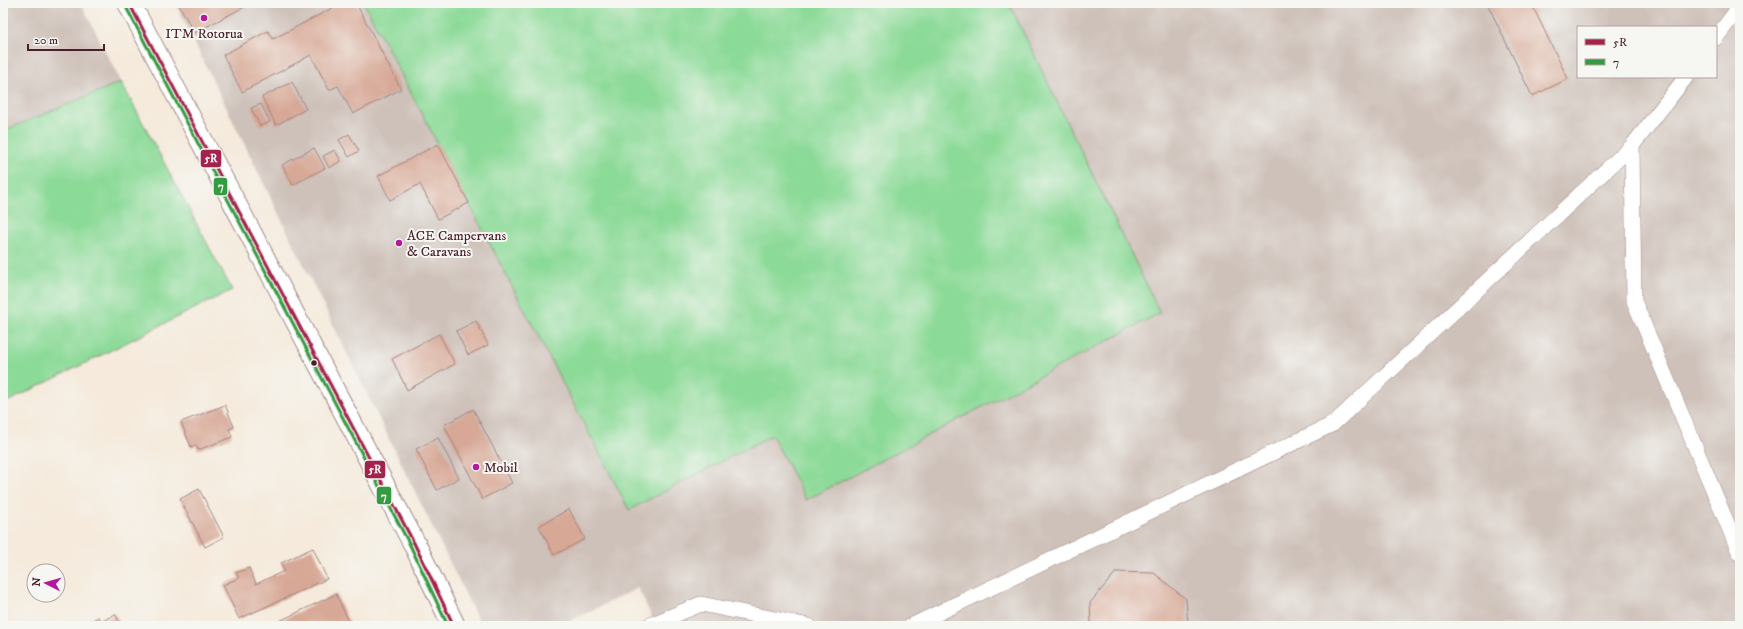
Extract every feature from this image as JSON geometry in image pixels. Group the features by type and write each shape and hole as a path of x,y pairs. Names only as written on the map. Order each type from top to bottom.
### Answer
{"main road":[{"path":"129,3 414,543 454,626"}],"lane":[{"path":"1717,37 1740,6"},
{"path":"911,626 1333,424 1632,146 1685,78"},
{"path":"1632,146 1634,301 1740,554"},
{"path":"648,626 700,604 809,626"}],"shaded area":[{"path":"3,3 81,3 121,82 3,131"},
{"path":"175,3 364,3 629,510 772,435 806,500 1160,313 1009,3 1740,3 1740,626 656,626 638,588 560,626 481,626"}],"green space":[{"path":"364,3 1009,3 1160,313 806,500 772,435 629,510"},
{"path":"121,82 232,290 3,404 3,131"}],"building":[{"name":"ITM Rotorua","path":"178,3 252,3 194,33"},
{"path":"342,3 356,3 401,89 353,114 338,86 329,90 311,55 242,92 223,55 268,31 273,39"},
{"path":"1487,3 1531,3 1568,79 1532,96"},
{"path":"292,82 306,109 276,125 262,97"},
{"path":"261,104 270,122 260,126 251,108"},
{"path":"349,134 359,151 349,157 339,140"},
{"path":"438,144 469,203 438,219 420,184 390,200 378,176"},
{"path":"314,148 325,168 293,185 282,165"},
{"path":"335,150 341,161 329,168 323,156"},
{"path":"476,321 488,345 468,355 456,331"},
{"path":"439,334 455,364 407,390 392,359"},
{"path":"225,405 234,427 229,429 232,437 198,450 196,445 191,447 181,422"},
{"path":"473,409 512,483 482,499 444,425"},
{"path":"438,438 459,478 437,490 416,449"},
{"path":"199,489 224,537 205,547 180,499"},
{"path":"569,509 585,539 554,555 539,526"},
{"path":"313,548 327,579 239,619 223,585 239,578 236,573 249,568 256,584 284,571 281,563"},
{"path":"1116,572 1154,573 1186,599 1188,626 1091,626 1090,603"},
{"path":"336,594 350,624 345,626 269,626"},
{"path":"115,614 122,626 88,626 87,623 98,617 101,622"}],"transit line":[{"name":"5R","path":"129,3 414,543 454,626"},
{"name":"7","path":"125,5 410,545 448,626"}],"place":[{"name":"ITM Rotorua","path":"204,18"},
{"name":"ACE Campervans & Caravans","path":"399,243"},
{"name":"Mobil","path":"476,467"}]}
